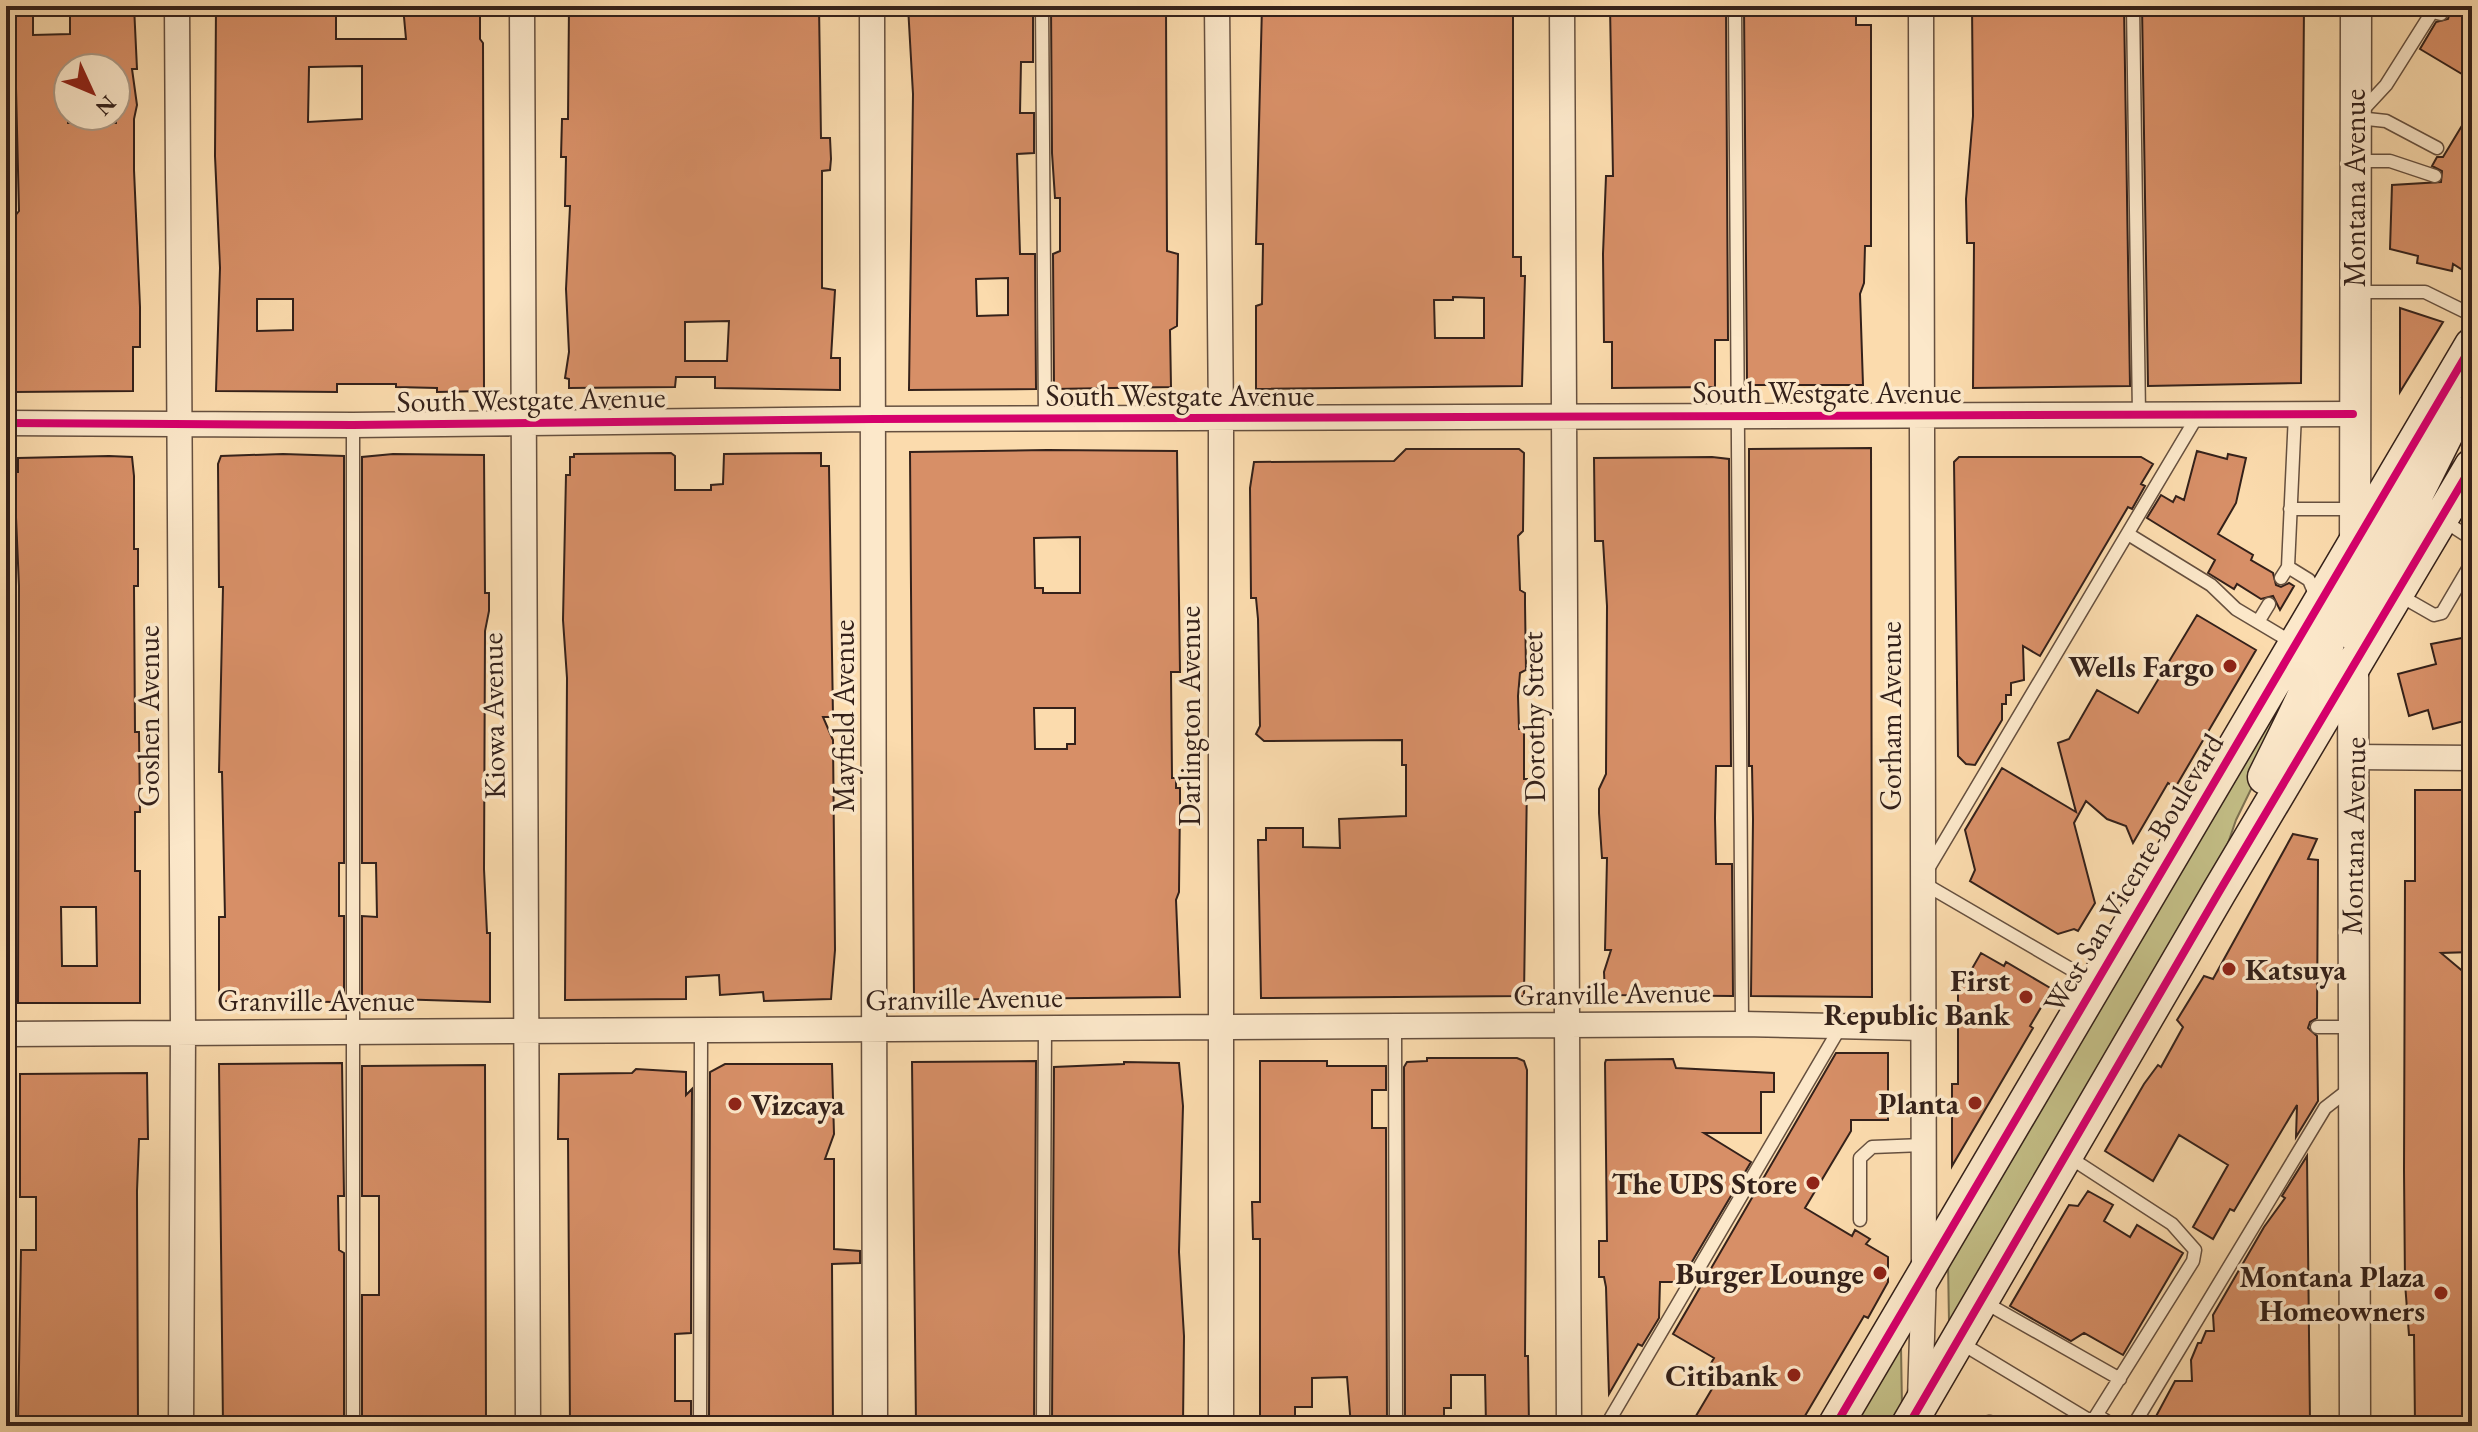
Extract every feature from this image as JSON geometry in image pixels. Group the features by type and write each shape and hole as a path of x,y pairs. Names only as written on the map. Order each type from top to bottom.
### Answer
{"main road":[{"name":"West San Vicente Boulevard","path":"1835,1426 2472,345"},
{"path":"2353,667 2369,588 2472,379"},
{"path":"1916,1419 1981,1300 2219,892 2472,466"},
{"path":"2219,892 2242,824 2330,643 2355,545"},
{"path":"1844,1426 1861,1380"}],"street":[{"name":"Goshen Avenue","path":"177,6 183,1032 181,1426"},
{"name":"Kiowa Avenue","path":"522,6 522,423 529,1032 528,1426"},
{"name":"Mayfield Avenue","path":"872,6 877,1030 875,1426"},
{"name":"Darlington Avenue","path":"1217,6 1221,420 1221,1426"},
{"name":"Dorothy Street","path":"1562,6 1560,418 1571,1026 1569,1426"},
{"name":"Gorham Avenue","path":"1916,1419 1924,1273 1921,6"},
{"name":"Montana Avenue","path":"2355,1426 2352,757 2356,6"},
{"name":"South Westgate Avenue","path":"6,423 353,425 874,419 2353,414"},
{"path":"2352,757 2472,758"},
{"name":"Granville Avenue","path":"7,1034 1742,1024 1923,1028"}],"lane":[{"path":"1042,6 1045,419"},
{"path":"1735,6 1742,1024"},
{"path":"2133,6 2139,414"},
{"path":"2355,118 2386,85 2432,12 2441,14"},
{"path":"2355,118 2386,121 2437,148"},
{"path":"2354,161 2390,161 2435,176"},
{"path":"2354,292 2425,292 2472,315"},
{"path":"2295,414 2285,573 2309,580 2319,604"},
{"path":"2095,983 1923,880 2198,415"},
{"path":"353,425 353,1426"},
{"path":"2290,509 2354,509"},
{"path":"2441,519 2472,539"},
{"path":"2128,534 2211,585 2236,609 2296,644"},
{"path":"2396,594 2434,615 2442,613 2472,562"},
{"path":"2258,622 2269,604"},
{"path":"6,744 8,1426"},
{"path":"1606,1426 1841,1026"},
{"path":"1395,1027 1396,1426"},
{"path":"2317,1027 2352,1027"},
{"path":"1043,1426 1045,1029"},
{"path":"700,1426 701,1032"},
{"path":"2133,1426 2325,1108 2352,1087"},
{"path":"1860,1220 1860,1158 1872,1147 1923,1145"},
{"path":"1958,1341 2087,1419 2097,1415 2193,1261 2195,1250 2172,1224 2067,1155"},
{"path":"1981,1300 2120,1379"},
{"path":"2097,1415 2114,1426"},
{"path":"1968,1426 1990,1422 2005,1426"}],"shaded area":[{"path":"2318,635 2317,654 2236,820 2226,849 1949,1322 1948,1262"},
{"path":"1901,1346 1902,1407 1891,1426 1852,1426"}],"building":[{"path":"14,6 33,6 33,35 70,34 70,6 134,6 137,69 132,69 137,105 134,170 140,347 133,347 133,391 14,392 15,216 19,211"},
{"path":"216,6 259,6 259,12 295,12 295,6 336,6 336,39 406,39 403,6 422,6 423,14 480,11 480,39 483,43 484,391 437,392 437,388 396,387 396,384 337,384 337,392 216,391 220,268 215,156","holes":["362,66 362,119 308,122 309,67","257,299 293,299 293,330 257,331"]},
{"path":"569,6 819,6 821,138 830,138 831,159 830,170 822,171 822,288 835,290 831,358 840,358 840,390 715,388 715,377 676,377 675,387 569,388 569,379 565,378 569,352 566,289 570,206 565,206 566,157 561,157 562,119 568,119","holes":["729,321 727,361 685,361 685,322"]},
{"path":"908,6 1033,6 1033,62 1021,62 1020,113 1034,113 1034,153 1017,154 1020,254 1035,254 1036,389 909,390 913,94","holes":["1008,278 1008,315 977,316 976,279"]},
{"path":"1051,6 1166,6 1167,251 1178,254 1177,326 1170,330 1171,387 1054,389 1053,254 1060,251 1060,198 1055,198 1052,153"},
{"path":"1262,6 1513,6 1513,257 1521,257 1521,276 1525,276 1522,386 1256,389 1256,306 1262,304 1263,244 1256,244","holes":["1484,298 1484,338 1435,338 1434,300"]},
{"path":"1610,6 1726,6 1728,340 1715,340 1715,387 1612,388 1612,342 1604,342 1603,254 1606,176 1613,176"},
{"path":"1744,6 1856,6 1856,25 1871,25 1871,246 1865,246 1864,283 1860,294 1863,385 1747,385"},
{"path":"1972,6 2124,6 2130,386 1973,388 1974,243 1967,243 1966,199 1973,116"},
{"path":"2142,6 2304,6 2301,383 2148,386"},
{"path":"2445,6 2472,6 2472,80 2420,49 2436,22 2448,19 2450,12"},
{"path":"2472,109 2472,276 2453,264 2452,271 2417,263 2418,256 2390,249 2392,185 2441,182 2442,171 2432,166 2437,157 2443,157"},
{"path":"2400,308 2443,322 2400,392"},
{"path":"1871,448 1872,997 1751,996 1753,819 1752,766 1749,766 1749,449"},
{"path":"1406,449 1519,449 1524,453 1523,531 1518,536 1520,590 1525,593 1526,670 1520,673 1518,696 1519,729 1524,729 1524,779 1527,779 1524,996 1261,998 1258,840 1266,840 1266,828 1303,828 1303,847 1340,848 1339,819 1406,816 1406,765 1402,765 1402,740 1264,741 1256,734 1260,726 1258,619 1256,598 1251,598 1250,488 1254,462 1394,461"},
{"path":"1177,451 1180,672 1171,672 1172,778 1176,778 1176,788 1180,788 1179,892 1176,900 1180,997 914,1000 910,452","holes":["1080,537 1080,593 1043,593 1043,588 1035,588 1034,538","1034,708 1075,708 1075,744 1067,744 1067,749 1035,749"]},
{"path":"2197,451 2227,459 2228,454 2246,458 2236,503 2218,534 2253,555 2251,560 2273,573 2276,585 2281,587 2289,583 2294,586 2280,610 2273,596 2261,599 2237,584 2234,589 2208,573 2215,560 2147,518 2161,495 2173,502 2176,496 2184,500"},
{"path":"671,453 675,456 675,490 711,490 711,485 723,484 724,454 821,453 821,466 829,466 833,717 823,717 833,740 835,950 831,999 764,1001 763,992 720,995 719,975 686,977 686,999 565,1000 567,678 563,620 566,475 570,475 570,457 574,454"},
{"path":"393,454 484,455 485,593 489,593 489,611 485,631 484,869 487,933 490,933 490,1002 362,998 362,916 377,917 376,863 362,863 362,457"},
{"path":"221,456 344,456 344,863 339,863 339,916 344,916 344,998 340,1002 219,1001 219,917 225,917 222,772 219,772 223,587 219,587 218,464"},
{"path":"132,457 134,549 138,549 138,586 134,586 135,732 139,732 140,812 135,812 135,871 140,871 140,1003 18,1003 19,586 14,472 18,472 18,458","holes":["61,907 96,907 97,966 62,966"]},
{"path":"1959,457 2141,457 2153,464 2141,484 2145,486 2132,509 2128,507 2040,656 2023,646 2024,680 2011,683 2011,695 2006,695 2006,704 2002,704 2002,720 1975,765 1966,764 1958,756 1954,462"},
{"path":"1594,458 1729,459 1731,766 1716,766 1715,818 1716,864 1732,864 1733,996 1605,995 1604,972 1611,950 1605,950 1607,858 1602,858 1599,789 1606,774 1607,606 1603,541 1595,541"},
{"path":"2197,615 2256,650 2175,788 2168,783 2133,843 2126,826 2107,819 2086,801 2074,823 2095,903 2078,931 2074,929 2058,934 1970,881 1975,870 1965,830 2002,768 2076,812 2058,743 2069,739 2097,690 2138,713"},
{"path":"2472,636 2472,719 2433,729 2428,710 2409,716 2398,674 2436,664 2431,644"},
{"path":"2415,790 2472,790 2472,952 2441,953 2472,979 2472,1424 2415,1424 2414,1335 2409,1335 2405,1283 2404,1170 2405,881 2415,881"},
{"path":"2293,834 2317,839 2308,859 2318,860 2317,1018 2310,1022 2308,1028 2317,1036 2318,1101 2296,1137 2297,1105 2234,1211 2230,1209 2213,1239 2193,1227 2228,1165 2179,1135 2153,1181 2105,1151 2144,1084 2158,1065 2161,1067 2183,1027 2177,1020 2204,976 2213,979"},
{"path":"1981,953 2004,966 2006,962 2052,989 2030,1026 2033,1028 1952,1166 1952,1084 1958,1084 1958,993"},
{"path":"1836,1053 1888,1053 1888,1120 1851,1120 1851,1131 1805,1208 1852,1236 1855,1230 1870,1239 1866,1244 1888,1257 1888,1282 1868,1318 1864,1316 1799,1426 1690,1426 1719,1377 1707,1370 1714,1358 1673,1334"},
{"path":"1427,1058 1517,1058 1524,1061 1527,1070 1525,1356 1528,1356 1529,1426 1486,1426 1485,1375 1451,1375 1451,1408 1444,1408 1444,1426 1405,1426 1404,1067 1407,1062 1427,1061"},
{"path":"1673,1059 1676,1068 1774,1073 1774,1092 1761,1092 1761,1133 1704,1133 1751,1162 1680,1282 1660,1282 1659,1318 1642,1346 1638,1344 1609,1394 1606,1287 1604,1277 1599,1277 1599,1241 1607,1241 1605,1063 1606,1060"},
{"path":"1036,1061 1034,1426 916,1425 912,1062"},
{"path":"1260,1061 1327,1061 1327,1066 1386,1066 1386,1090 1372,1090 1372,1128 1386,1128 1387,1426 1351,1426 1347,1377 1312,1378 1312,1407 1295,1407 1295,1426 1260,1426 1260,1239 1253,1239 1252,1202 1260,1202"},
{"path":"1124,1062 1179,1063 1183,1106 1179,1252 1184,1336 1183,1424 1052,1425 1054,1067"},
{"path":"342,1063 344,1196 338,1196 339,1250 344,1253 344,1426 223,1426 219,1064"},
{"path":"725,1064 832,1064 834,1134 825,1159 834,1159 834,1249 860,1251 860,1263 832,1264 833,1426 709,1426 710,1072"},
{"path":"485,1065 486,1423 362,1426 362,1295 379,1295 379,1196 362,1196 362,1066"},
{"path":"636,1069 686,1072 686,1095 692,1089 691,1333 675,1334 675,1401 691,1401 691,1426 570,1426 568,1139 558,1139 559,1074 632,1073"},
{"path":"147,1073 148,1139 139,1139 137,1191 138,1426 18,1426 21,1250 36,1250 36,1197 20,1197 20,1074"},
{"path":"2307,1156 2310,1423 2154,1420 2175,1381 2192,1381 2191,1360 2198,1343 2201,1343 2206,1331 2214,1331 2213,1315 2264,1227 2285,1198 2282,1196"},
{"path":"2088,1191 2113,1205 2104,1221 2130,1237 2137,1225 2183,1253 2123,1355 2084,1333 2071,1341 2010,1306 2069,1205 2078,1206"}],"cycle path":[{"path":"1835,1426 2472,345"},
{"path":"6,423 353,425 874,419 2353,414"},
{"path":"1908,1426 2472,466"}],"place":[{"name":"Wells Fargo","path":"2230,666"},
{"name":"Katsuya","path":"2229,969"},
{"name":"First Republic Bank","path":"2026,997"},
{"name":"Planta","path":"1975,1103"},
{"name":"Vizcaya","path":"735,1104"},
{"name":"The UPS Store","path":"1813,1183"},
{"name":"Burger Lounge","path":"1880,1273"},
{"name":"Montana Plaza Homeowners","path":"2441,1293"},
{"name":"Citibank","path":"1794,1375"}]}
